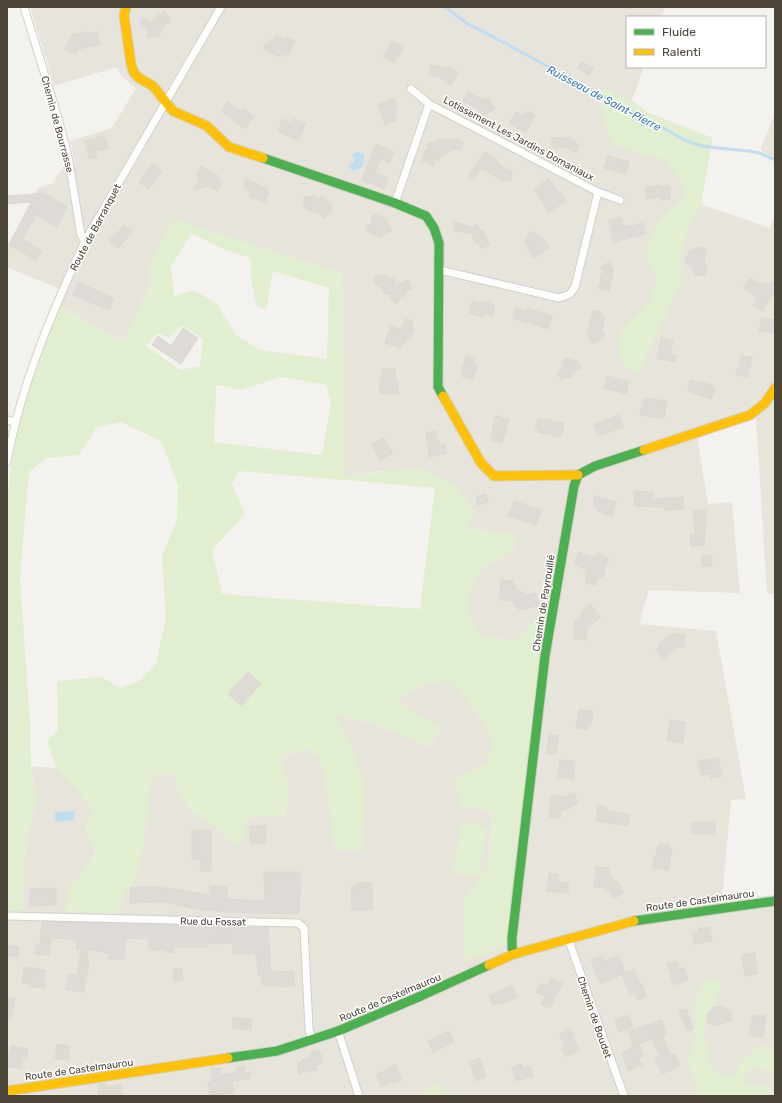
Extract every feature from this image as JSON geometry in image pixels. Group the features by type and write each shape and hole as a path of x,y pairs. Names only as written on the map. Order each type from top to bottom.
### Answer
{"street":[{"name":"Chemin de Bourrasse","path":"24,7 68,156 81,235 86,241"},
{"path":"126,7 124,15 131,64 134,73 139,78 153,86 173,111 207,126 229,147 395,203 426,216 434,228 439,243 438,387 481,464 494,476 578,474 595,466 750,414 759,410 765,405 775,388"},
{"name":"Route de Barranquet","path":"7,462 16,422 36,360 58,300 86,241 221,7"},
{"name":"Lotissement Les Jardins Domaniaux","path":"411,89 429,104 598,192 620,200"},
{"name":"Lotissement Les Jardins Domaniaux","path":"395,203 429,104"},
{"name":"Lotissement Les Jardins Domaniaux","path":"440,270 559,298 570,294 575,287 598,192"},
{"path":"7,420 16,422"},
{"name":"Chemin de Payrouillé","path":"514,954 512,948 512,938 545,656 574,486 578,474"},
{"name":"Route de Castelmaurou","path":"7,1091 224,1060 276,1051 338,1031 421,996 514,954 568,938 640,920 775,901"},
{"name":"Rue du Fossat","path":"7,916 298,923 304,928 308,1029 312,1040"},
{"name":"Chemin de Boudet","path":"568,938 624,1096"},
{"path":"338,1031 359,1096"}],"shaded area":[{"path":"30,7 665,7 661,16 626,16 626,68 644,68 628,111 693,151 683,198 770,228 775,216 775,594 767,594 756,417 697,437 708,504 732,502 740,593 649,590 639,624 716,631 746,799 731,800 722,899 775,895 775,1096 772,1096 770,1086 743,1096 7,1096 7,908 22,911 25,845 36,803 31,766 56,768 79,791 92,809 86,830 96,853 68,891 124,893 136,877 144,841 151,774 176,775 179,795 194,812 212,824 238,847 244,838 244,820 255,816 284,817 289,793 282,757 307,748 321,758 327,791 348,739 333,715 376,724 430,747 440,728 396,701 414,688 451,678 472,706 494,740 487,763 492,811 488,867 463,901 466,962 544,629 537,619 516,642 477,634 466,604 478,573 515,548 514,533 467,529 458,489 382,471 344,476 342,273 173,220 151,283 123,342 60,305 65,291 7,267 7,246 38,188 52,184 65,165 75,163 70,141 112,128 136,88 121,76 117,67 54,86"},
{"path":"775,113 775,159 760,150"}],"green space":[{"path":"603,87 632,100 647,112 713,138 701,204 688,229 682,252 681,285 637,375 619,361 622,330 651,300 657,277 645,256 656,224 683,198 686,185 661,158 637,154 613,143 598,102"},
{"path":"173,219 342,273 344,476 416,468 445,479 458,489 475,512 467,529 514,533 515,548 478,573 466,604 477,634 516,642 537,618 544,629 507,944 465,962 462,901 488,867 492,812 460,806 455,777 487,763 494,740 472,706 451,678 414,688 396,701 440,728 430,747 376,724 334,715 348,739 365,784 362,850 335,850 321,758 307,748 282,757 289,793 284,817 255,816 244,820 244,839 238,847 212,824 194,812 179,795 176,775 152,774 144,841 136,877 124,893 119,913 65,912 68,891 96,853 86,830 92,809 79,791 56,768 47,741 58,730 57,681 102,677 120,688 139,681 156,663 166,618 162,556 177,520 178,485 161,441 121,422 97,427 79,455 46,458 29,472 20,579 30,722 31,766 36,803 25,845 22,911 7,908 7,520 9,479 21,412 60,305 123,342 151,283 148,269","holes":["191,233 223,249 250,258 252,284 257,306 266,310 273,271 329,288 327,359 260,350 236,335 217,304 194,290 174,296 171,267","181,326 203,339 200,366 180,370 146,346 158,333 169,338","280,377 326,385 331,402 322,455 214,442 216,385 242,390","239,471 435,488 420,609 222,594 212,550 245,514 232,484"]},
{"path":"463,821 488,827 478,878 452,872"},
{"path":"721,978 717,1000 706,1014 705,1037 708,1058 718,1077 734,1075 744,1057 763,1045 774,1050 774,1069 770,1071 751,1068 743,1077 750,1085 770,1086 772,1096 695,1096 697,1084 687,1061 695,1038 695,1001 705,981"},
{"path":"436,1084 452,1096 422,1096 420,1093"}],"water":[{"path":"358,152 364,154 363,165 357,169 351,170 349,166 350,163 355,161 352,154"},
{"path":"75,811 74,820 58,822 55,820 55,812"}],"building":[{"path":"165,11 171,22 164,25 160,33 160,37 147,37 147,29 139,25 143,18 151,22 154,18"},
{"path":"88,32 88,34 97,32 100,44 79,49 75,55 64,48 73,35"},
{"path":"276,36 286,40 287,37 295,41 288,56 282,53 280,57 263,49 266,43 269,44 271,39 274,40"},
{"path":"392,41 404,47 394,63 383,57"},
{"path":"581,62 594,68 589,75 577,68"},
{"path":"431,65 445,68 450,66 459,73 450,86 439,77 429,75"},
{"path":"468,92 483,100 488,97 495,109 484,115 479,112 480,110 463,101"},
{"path":"394,98 398,111 394,113 397,120 385,125 378,104"},
{"path":"228,102 242,112 244,109 254,117 245,129 221,111"},
{"path":"527,111 535,115 526,132 509,123 516,112 524,116"},
{"path":"282,119 292,123 293,119 305,123 299,140 278,132"},
{"path":"104,136 108,148 95,151 97,157 90,159 85,141"},
{"path":"571,137 571,139 577,142 576,144 579,145 576,153 568,148 551,148 551,138"},
{"path":"452,138 453,140 457,139 464,142 460,151 457,149 441,155 439,161 435,159 433,165 422,161 425,150 429,149 427,144"},
{"path":"376,144 394,152 389,163 381,159 375,173 388,178 384,189 362,180"},
{"path":"485,152 498,160 497,163 508,170 512,170 511,181 502,181 482,168 473,179 468,176"},
{"path":"608,156 629,162 625,174 604,168"},
{"path":"152,163 162,171 149,189 139,182"},
{"path":"201,166 220,177 218,180 222,183 218,191 207,186 193,190 200,178 196,176"},
{"path":"549,178 566,201 549,212 534,189"},
{"path":"246,179 268,189 266,192 269,193 265,202 249,197 251,191 243,187"},
{"path":"659,185 659,187 669,186 671,198 661,200 661,197 647,199 645,188"},
{"path":"44,193 67,207 57,227 36,215 22,239 42,251 36,260 9,245 32,202 8,204 8,196"},
{"path":"314,196 321,199 322,196 332,207 332,210 324,218 318,213 304,208 304,197"},
{"path":"374,214 386,219 391,231 384,234 381,238 368,232 366,226 371,224"},
{"path":"621,217 624,227 630,225 630,227 643,223 646,233 613,243 609,230 612,229 609,221"},
{"path":"455,222 472,227 477,224 481,231 483,230 489,245 481,249 479,243 476,244 472,234 453,230"},
{"path":"124,225 133,231 118,248 109,241"},
{"path":"529,232 540,235 550,248 533,258 527,249 529,245 525,244"},
{"path":"701,247 707,250 704,259 707,268 706,274 699,276 699,274 695,275 691,264 687,265 685,258 688,256 687,252"},
{"path":"609,262 613,270 609,291 598,288 603,271 600,267"},
{"path":"380,274 394,279 395,285 409,280 412,289 404,291 406,295 400,297 397,303 390,300 392,295 383,293 384,290 373,282 376,275 379,276"},
{"path":"750,278 759,284 775,282 775,293 763,311 753,306 756,300 752,293 743,287"},
{"path":"78,282 114,298 109,310 72,295"},
{"path":"472,301 481,304 482,301 495,305 492,316 486,314 483,317 469,313"},
{"path":"516,308 526,311 527,308 552,316 548,329 513,318"},
{"path":"593,310 600,312 605,318 602,331 605,336 593,344 586,332 588,330"},
{"path":"762,318 775,320 773,333 759,331"},
{"path":"405,319 413,321 411,327 414,328 410,339 407,338 401,348 385,343 391,326 401,329"},
{"path":"183,328 198,338 181,364 152,345 158,336 171,346"},
{"path":"661,337 673,341 670,353 676,355 675,362 657,358"},
{"path":"466,355 475,358 473,363 478,364 473,380 461,376 464,369 462,369"},
{"path":"741,356 752,358 748,377 736,375"},
{"path":"564,358 577,361 581,368 572,373 572,378 566,377 561,380 557,373 561,370"},
{"path":"382,369 395,369 396,382 399,382 398,394 380,393 380,378 382,378"},
{"path":"607,376 629,382 626,394 604,388"},
{"path":"690,380 713,385 713,388 715,388 712,399 691,393 692,391 688,390"},
{"path":"644,398 667,401 664,419 640,415"},
{"path":"619,415 623,427 598,436 594,424"},
{"path":"496,416 509,420 502,443 490,440"},
{"path":"538,418 564,423 561,437 538,432 539,429 535,428"},
{"path":"436,431 438,442 440,442 441,445 445,444 447,453 429,457 426,433"},
{"path":"383,438 393,453 381,460 372,444"},
{"path":"635,491 653,492 653,499 683,497 684,509 664,510 664,507 634,506"},
{"path":"486,494 488,502 478,505 476,497"},
{"path":"595,496 616,502 612,516 597,511 598,507 593,506"},
{"path":"514,501 542,510 536,525 508,516"},
{"path":"706,510 704,545 691,546 690,534 695,534 693,511"},
{"path":"579,552 594,558 599,552 609,560 603,568 605,569 602,578 598,576 596,585 585,583 587,570 574,564"},
{"path":"702,555 712,555 712,566 702,566"},
{"path":"501,580 512,581 516,589 528,595 536,593 539,605 520,610 514,605 514,602 499,599"},
{"path":"590,604 601,617 587,628 586,640 573,638 575,621 583,614 581,612"},
{"path":"671,634 685,635 684,647 678,647 663,660 655,650 660,645 659,644"},
{"path":"248,672 261,684 241,706 228,694"},
{"path":"579,710 593,711 591,725 589,725 588,730 576,728"},
{"path":"670,720 686,722 683,743 667,740"},
{"path":"549,735 559,736 556,754 546,753"},
{"path":"718,758 722,776 711,778 710,774 701,775 698,761"},
{"path":"560,760 575,761 574,779 558,777"},
{"path":"574,793 578,804 561,811 560,819 549,817 551,795 563,797"},
{"path":"598,806 606,807 606,811 630,815 628,826 596,821"},
{"path":"691,822 715,822 715,834 691,834"},
{"path":"250,826 266,826 265,844 250,844"},
{"path":"192,830 211,830 211,871 200,871 201,860 192,860"},
{"path":"660,843 669,845 668,848 672,849 668,870 652,868 654,857 656,857 657,847 659,847"},
{"path":"596,867 609,868 608,875 620,884 624,893 613,899 609,892 602,887 594,887"},
{"path":"264,872 301,872 299,914 223,912 191,908 171,903 130,903 131,887 158,887 210,895 210,886 227,887 227,899 265,900"},
{"path":"549,873 558,874 558,882 569,883 568,893 546,891"},
{"path":"356,882 372,883 372,910 351,910 352,886 356,886"},
{"path":"56,888 56,905 29,906 30,889"},
{"path":"42,922 184,925 222,928 268,927 271,972 294,971 295,986 277,987 277,985 262,985 261,976 258,976 255,953 233,954 233,943 207,944 207,947 174,947 174,953 167,953 166,949 152,950 152,948 149,948 149,939 126,938 124,959 109,959 110,954 89,949 87,960 89,963 83,992 65,989 68,974 77,975 81,950 76,950 77,941 71,939 51,938 49,955 35,954 36,945 40,945"},
{"path":"710,927 712,941 694,944 692,933 699,932 698,929"},
{"path":"7,945 19,947 18,957 7,955"},
{"path":"755,953 758,974 745,976 742,955"},
{"path":"602,956 604,961 619,956 625,973 634,969 639,984 642,984 646,996 638,1000 636,994 630,996 622,975 600,983 591,960"},
{"path":"677,961 679,969 684,968 688,980 674,985 667,964"},
{"path":"24,967 46,970 44,988 22,983"},
{"path":"173,969 182,969 183,980 174,981"},
{"path":"551,978 562,983 550,1008 541,1004 545,996 536,992 540,984 547,986"},
{"path":"512,985 517,997 500,1005 499,1003 493,1005 489,996"},
{"path":"7,997 15,998 11,1019 7,1019"},
{"path":"714,1007 724,1007 732,1014 730,1017 733,1020 713,1026 707,1022 709,1018 706,1016"},
{"path":"686,1009 693,1029 687,1031 679,1011"},
{"path":"628,1015 633,1027 619,1032 615,1020"},
{"path":"753,1015 766,1016 763,1037 749,1035"},
{"path":"233,1018 252,1019 251,1030 233,1029"},
{"path":"662,1020 666,1035 663,1036 671,1056 675,1054 680,1066 662,1074 655,1058 659,1056 653,1039 633,1046 628,1031"},
{"path":"569,1029 575,1037 573,1039 579,1049 566,1057 561,1048 565,1046 559,1035"},
{"path":"449,1031 454,1042 433,1052 428,1041"},
{"path":"57,1044 70,1046 68,1060 55,1058"},
{"path":"639,1045 644,1056 639,1058 642,1065 628,1070 622,1052"},
{"path":"11,1046 28,1049 27,1057 23,1057 21,1069 7,1066 7,1054 10,1054"},
{"path":"319,1050 323,1063 316,1065 317,1069 299,1074 297,1064 302,1062 302,1060 311,1058 310,1052"},
{"path":"480,1058 486,1077 476,1081 469,1062"},
{"path":"521,1064 522,1068 530,1066 533,1076 516,1081 512,1067"},
{"path":"396,1065 401,1080 381,1086 376,1074 388,1070 387,1068"},
{"path":"245,1066 245,1073 251,1072 251,1078 232,1081 234,1093 210,1095 208,1082 212,1082 211,1069 220,1068 221,1075 237,1073 237,1067"},
{"path":"105,1083 105,1087 121,1085 122,1096 99,1096 98,1085"}],"waterway":[{"name":"Ruisseau de Saint-Pierre","path":"445,7 469,25 683,139 713,148 744,150 762,154 775,160"}],"traffic: fast":[{"path":"263,158 395,203 426,216 434,228 439,243 438,387 443,396"},
{"path":"514,954 512,948 512,938 545,656 574,486 578,475 595,466 644,450"},
{"path":"634,921 775,901"},
{"path":"228,1058 277,1051 338,1031 489,965"}],"traffic: slow":[{"path":"126,7 124,15 131,64 134,73 139,78 153,86 173,111 207,126 229,147 263,158"},
{"path":"644,450 750,415 765,403 775,388"},
{"path":"443,396 481,463 494,476 578,475"},
{"path":"489,965 514,954 634,921"},
{"path":"7,1091 228,1058"}]}
